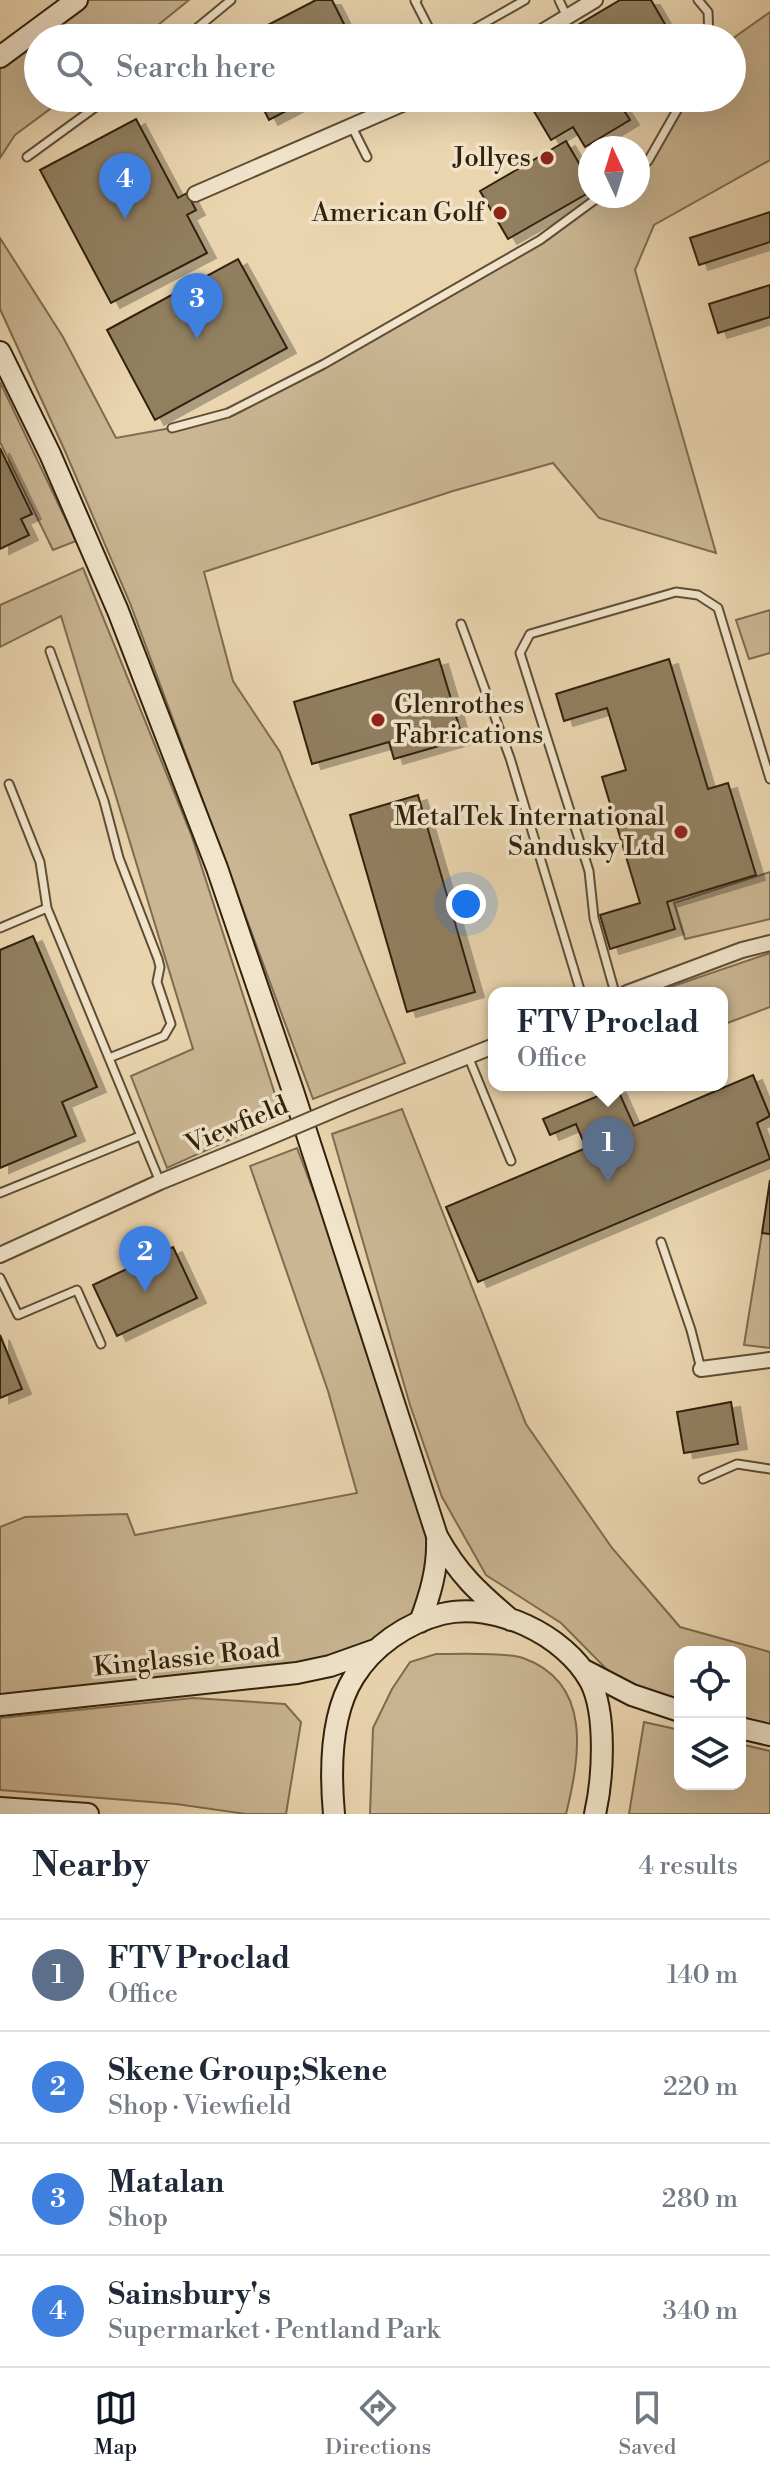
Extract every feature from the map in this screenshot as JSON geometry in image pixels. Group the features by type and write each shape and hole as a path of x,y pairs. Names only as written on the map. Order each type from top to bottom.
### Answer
{"main road":[{"path":"45,24 77,0"},
{"path":"0,57 24,39"},
{"path":"0,352 50,454 112,598 217,868 293,1091 437,1536 453,1564 472,1587 511,1620"},
{"path":"420,1622 434,1578 437,1536"},
{"path":"334,1814 332,1777 338,1718 354,1677 377,1649 393,1636 444,1613 464,1613 511,1620 536,1630 555,1641 582,1669 591,1684 600,1728 600,1775 595,1814"},
{"name":"Kinglassie Road","path":"0,1705 297,1673 330,1666 377,1649"},
{"path":"582,1669 632,1695 674,1709"},
{"path":"746,1729 770,1735"},
{"path":"0,1808 88,1814"}],"street":[{"path":"555,24 595,0"},
{"path":"195,194 385,112"},
{"path":"643,987 742,950 770,943"},
{"name":"Viewfield","path":"0,1255 160,1182 488,1048"},
{"path":"701,1369 770,1360"}],"lane":[{"path":"202,24 231,0"},
{"path":"417,0 428,24"},
{"path":"483,24 525,0"},
{"path":"559,0 567,17"},
{"path":"698,0 708,12 708,24"},
{"path":"27,157 89,112"},
{"path":"650,158 676,112"},
{"path":"351,127 367,157"},
{"path":"172,428 228,413 324,364 540,240 584,208"},
{"path":"613,987 594,918 589,871 520,653 530,634 676,592 698,595 708,601 718,608 770,779"},
{"path":"461,624 510,758 579,987"},
{"path":"50,651 104,801 119,858 158,959 157,984 171,1024 164,1036 109,1058"},
{"path":"9,784 40,862 47,908 160,1182"},
{"path":"0,928 47,908"},
{"path":"468,1056 511,1161"},
{"path":"0,1193 140,1136"},
{"path":"661,1242 701,1369"},
{"path":"0,1278 18,1315 77,1290 101,1344"},
{"path":"703,1479 737,1464 770,1469"}],"shaded area":[{"path":"89,0 189,0 159,24 57,24"},
{"path":"770,12 770,160 654,225 635,270 716,553 599,518 553,463 453,491 204,572 233,681 280,752 405,1063 313,1099 130,603 0,309 0,238 63,337 116,438 228,413 540,241 584,208 650,208 650,158 676,112 746,112 746,29"},
{"path":"24,49 24,112 46,112 15,135 0,158 0,67"},
{"path":"0,382 76,541 53,550 0,442"},
{"path":"83,568 191,834 282,1116 167,1168 131,1076 193,1049 61,616 0,647 0,605"},
{"path":"770,610 770,653 749,659 736,620"},
{"path":"770,872 770,919 685,939 674,903"},
{"path":"770,953 770,1007 728,1023 728,987 671,987"},
{"path":"402,1109 526,1424 612,1548 680,1627 770,1652 770,1735 746,1729 746,1646 674,1646 674,1709 632,1695 561,1623 486,1575 442,1497 410,1405 332,1134"},
{"path":"297,1148 322,1214 420,1512 437,1536 420,1622 357,1658 0,1705 0,1527 25,1517 127,1514 135,1535 357,1493 328,1391 250,1166"},
{"path":"762,1233 770,1234 770,1348 744,1345"},
{"path":"436,1654 516,1656 546,1670 561,1685 571,1703 577,1746 566,1814 370,1814 373,1728 392,1689 410,1662"},
{"path":"193,1698 285,1704 301,1722 286,1814 246,1814 176,1804 0,1790 0,1718"},
{"path":"644,1722 674,1729 674,1790 746,1790 746,1745 770,1751 770,1814 629,1814"}],"building":[{"path":"316,0 332,0 344,24 270,24"},
{"path":"620,0 651,0 665,24 580,24"},
{"path":"265,112 284,112 269,120"},
{"path":"534,112 625,112 630,120 603,136 578,136 573,127 551,140"},
{"path":"136,119 178,198 187,193 196,210 187,215 207,253 111,303 40,170"},
{"path":"566,141 578,162 578,199 508,239 480,191"},
{"path":"770,212 770,242 699,265 690,238"},
{"path":"238,259 287,348 155,420 107,330"},
{"path":"770,285 770,317 718,333 709,304"},
{"path":"0,448 32,514 21,519 29,535 0,549"},
{"name":"Glenrothes Fabrications","path":"439,659 463,739 394,759 389,742 312,764 294,702"},
{"name":"MetalTek International Sandusky Ltd","path":"669,659 708,789 728,783 756,875 667,902 675,929 610,949 600,915 640,903 602,777 626,770 607,708 564,721 556,694"},
{"path":"418,795 475,992 407,1012 350,815"},
{"path":"33,936 97,1087 62,1102 76,1136 0,1168 0,950"},
{"path":"753,1075 770,1116 757,1123 770,1159 478,1282 446,1207 586,1148 576,1124 550,1135 543,1119 610,1091 618,1091 634,1126 716,1091 728,1091 728,1086"},
{"path":"770,1180 770,1234 762,1233"},
{"path":"173,1247 197,1298 117,1336 93,1285"},
{"path":"0,1335 22,1389 0,1398"},
{"path":"731,1402 738,1444 684,1453 677,1412"}],"place":[{"name":"Jollyes","path":"547,158"},
{"name":"American Golf","path":"500,213"},
{"name":"Sainsbury's","path":"125,219"},
{"name":"Matalan","path":"197,339"},
{"name":"Glenrothes Fabrications","path":"378,720"},
{"name":"MetalTek International Sandusky Ltd","path":"681,832"},
{"name":"FTV Proclad","path":"608,1183"},
{"name":"Skene Group;Skene","path":"145,1292"}]}
